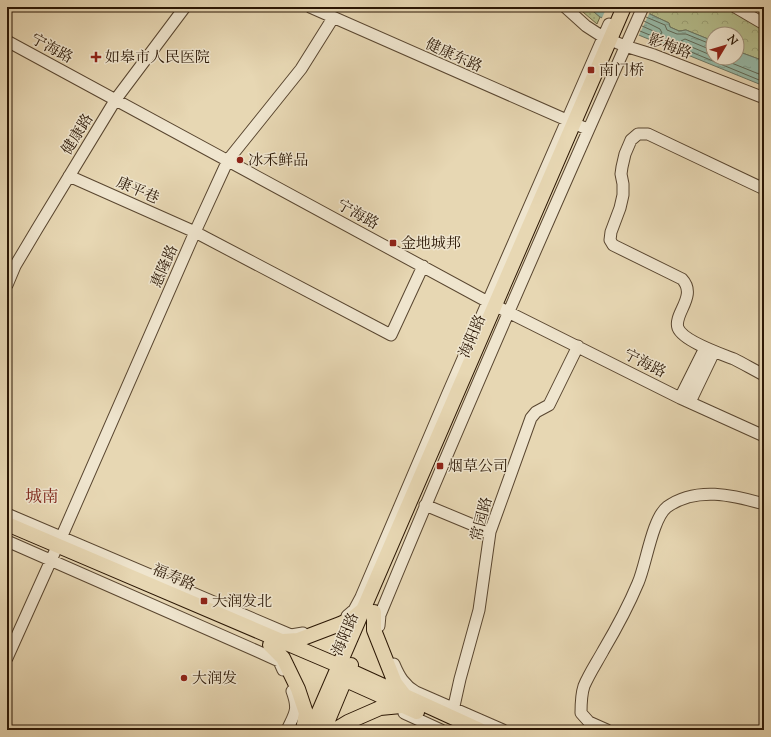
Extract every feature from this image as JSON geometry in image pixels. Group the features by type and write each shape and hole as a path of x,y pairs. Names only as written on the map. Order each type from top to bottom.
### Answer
{"main road":[{"name":"海阳路","path":"616,38 624,7"},
{"name":"海阳路","path":"342,673 577,125 616,38 634,7"},
{"name":"福寿路","path":"7,524 56,549"},
{"name":"福寿路","path":"7,531 56,549 275,643 404,701 460,730"},
{"path":"303,730 306,713 298,689 284,658 275,643 298,640 340,624 369,610 374,630 404,701 380,708 348,722 335,730"},
{"path":"311,730 342,673"},
{"path":"324,730 342,673"},
{"name":"福寿路","path":"446,722 480,730"}],"street":[{"name":"健康路","path":"7,285 15,266 116,99 185,7"},
{"name":"健康东路","path":"310,7 577,125"},
{"name":"影梅路","path":"565,7 586,26 654,55 764,98"},
{"path":"616,38 617,7"},
{"path":"616,38 643,7"},
{"path":"735,7 764,24"},
{"name":"惠隆路","path":"7,658 228,160 301,69 333,18"},
{"name":"宁海路","path":"7,41 499,307 685,400 764,436"},
{"path":"764,189 648,134 638,134 631,140 626,154 621,174 623,195 610,240 613,245 682,279 687,284 688,293 678,321 678,327 682,333 710,350 734,359 764,375"},
{"name":"康平巷","path":"69,176 195,232 391,335 423,266"},
{"path":"446,722 416,692 406,686 398,674 379,628 380,615 425,505 499,307"},
{"path":"7,541 56,549 291,635 307,632 344,618 354,610 361,597 448,393 499,307"},
{"name":"常园路","path":"446,722 460,679 479,610 490,532 531,418 536,412 549,405 578,346"},
{"path":"685,400 710,350"},
{"path":"607,730 589,722 581,713 584,686 640,581 658,519 666,508 679,501 693,496 706,494 718,494 764,504"},
{"path":"425,505 490,532"},
{"path":"7,514 56,549 279,661 297,703 287,730"},
{"path":"347,730 349,727 384,712 399,710 446,722 503,730"}],"green space":[{"path":"577,7 588,7 600,17 597,24"},
{"path":"647,7 729,7 764,31 764,61 745,54 745,26 705,26 705,38 686,30 679,31 670,27 669,23 650,14"}],"water":[{"path":"588,7 635,7 669,23 670,27 679,31 686,30 705,38 705,62 641,36 600,17"},
{"path":"745,54 764,61 764,86 715,66 745,66"}],"pier":[{"path":"607,7 640,7 650,12 638,37 601,20"}],"place":[{"name":"如皋市人民医院","path":"96,57"},
{"name":"南门桥","path":"591,70"},
{"name":"冰禾鲜品","path":"240,160"},
{"name":"金地城邦","path":"393,243"},
{"name":"烟草公司","path":"440,466"},
{"name":"大润发北","path":"204,601"},
{"name":"大润发","path":"184,678"}],"district":[{"name":"城南","path":"42,496"}]}
